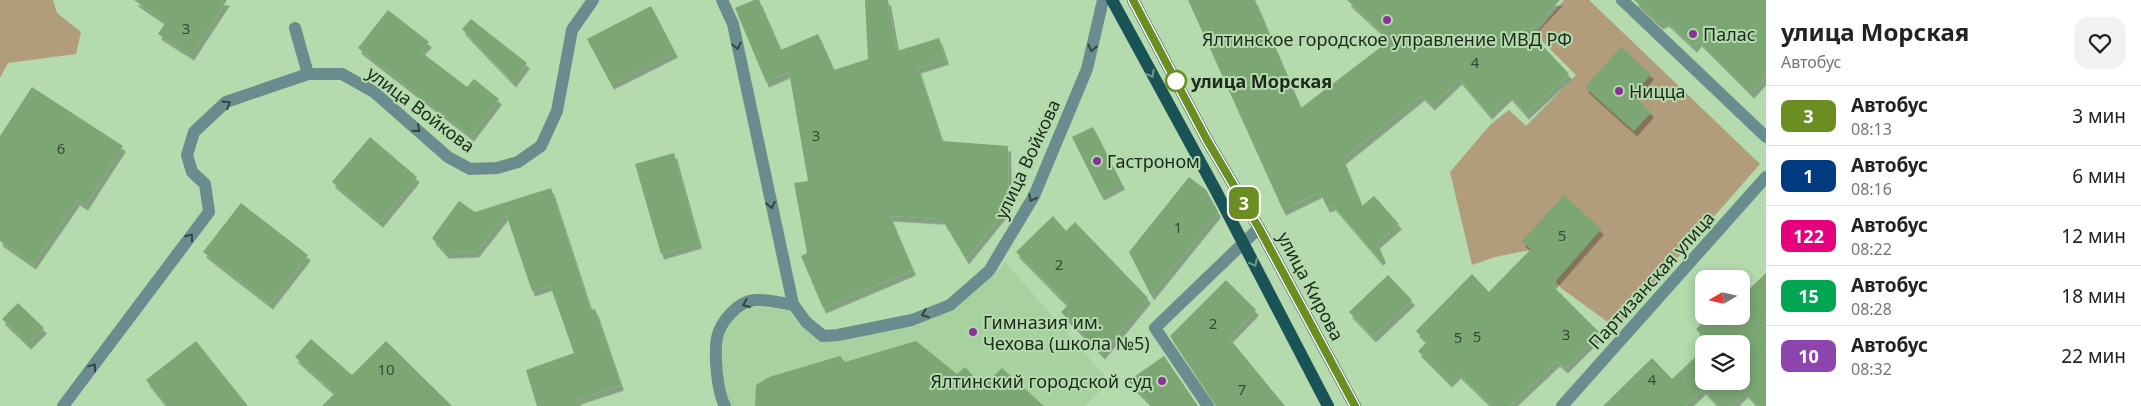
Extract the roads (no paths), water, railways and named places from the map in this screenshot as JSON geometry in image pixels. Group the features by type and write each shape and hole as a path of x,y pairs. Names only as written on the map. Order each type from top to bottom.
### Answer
{"main road":[{"path":"1112,0 1243,242 1328,406"},
{"name":"улица Кирова","path":"1133,0 1207,140 1259,228 1355,406"}],"street":[{"name":"улица Войкова","path":"64,406 209,212 205,184 192,172 187,155 194,132 226,102 308,74 342,74 374,92 448,157 470,169 497,168 518,162 541,146 557,111 572,30 593,0"},
{"name":"улица Войкова","path":"722,0 734,33 793,305 806,322 823,336 838,335 912,320 950,305 989,271 1016,228 1038,187 1087,68 1103,0"},
{"path":"1622,0 1766,137"},
{"path":"295,28 308,74"},
{"name":"Партизанская улица","path":"1569,403 1766,177"},
{"path":"1208,406 1155,328 1259,228"},
{"path":"725,406 722,400 717,367 717,337 732,309 754,300 793,305"}],"place":[{"name":"Ялтинское городское управление МВД РФ","path":"1387,20"},
{"name":"Палас","path":"1693,34"},
{"name":"улица Морская","path":"1176,81"},
{"name":"Ницца","path":"1619,91"},
{"name":"Гастроном","path":"1097,161"},
{"name":"Гимназия им. Чехова (школа №5)","path":"973,332"},
{"name":"Ялтинский городской суд","path":"1162,381"}]}
